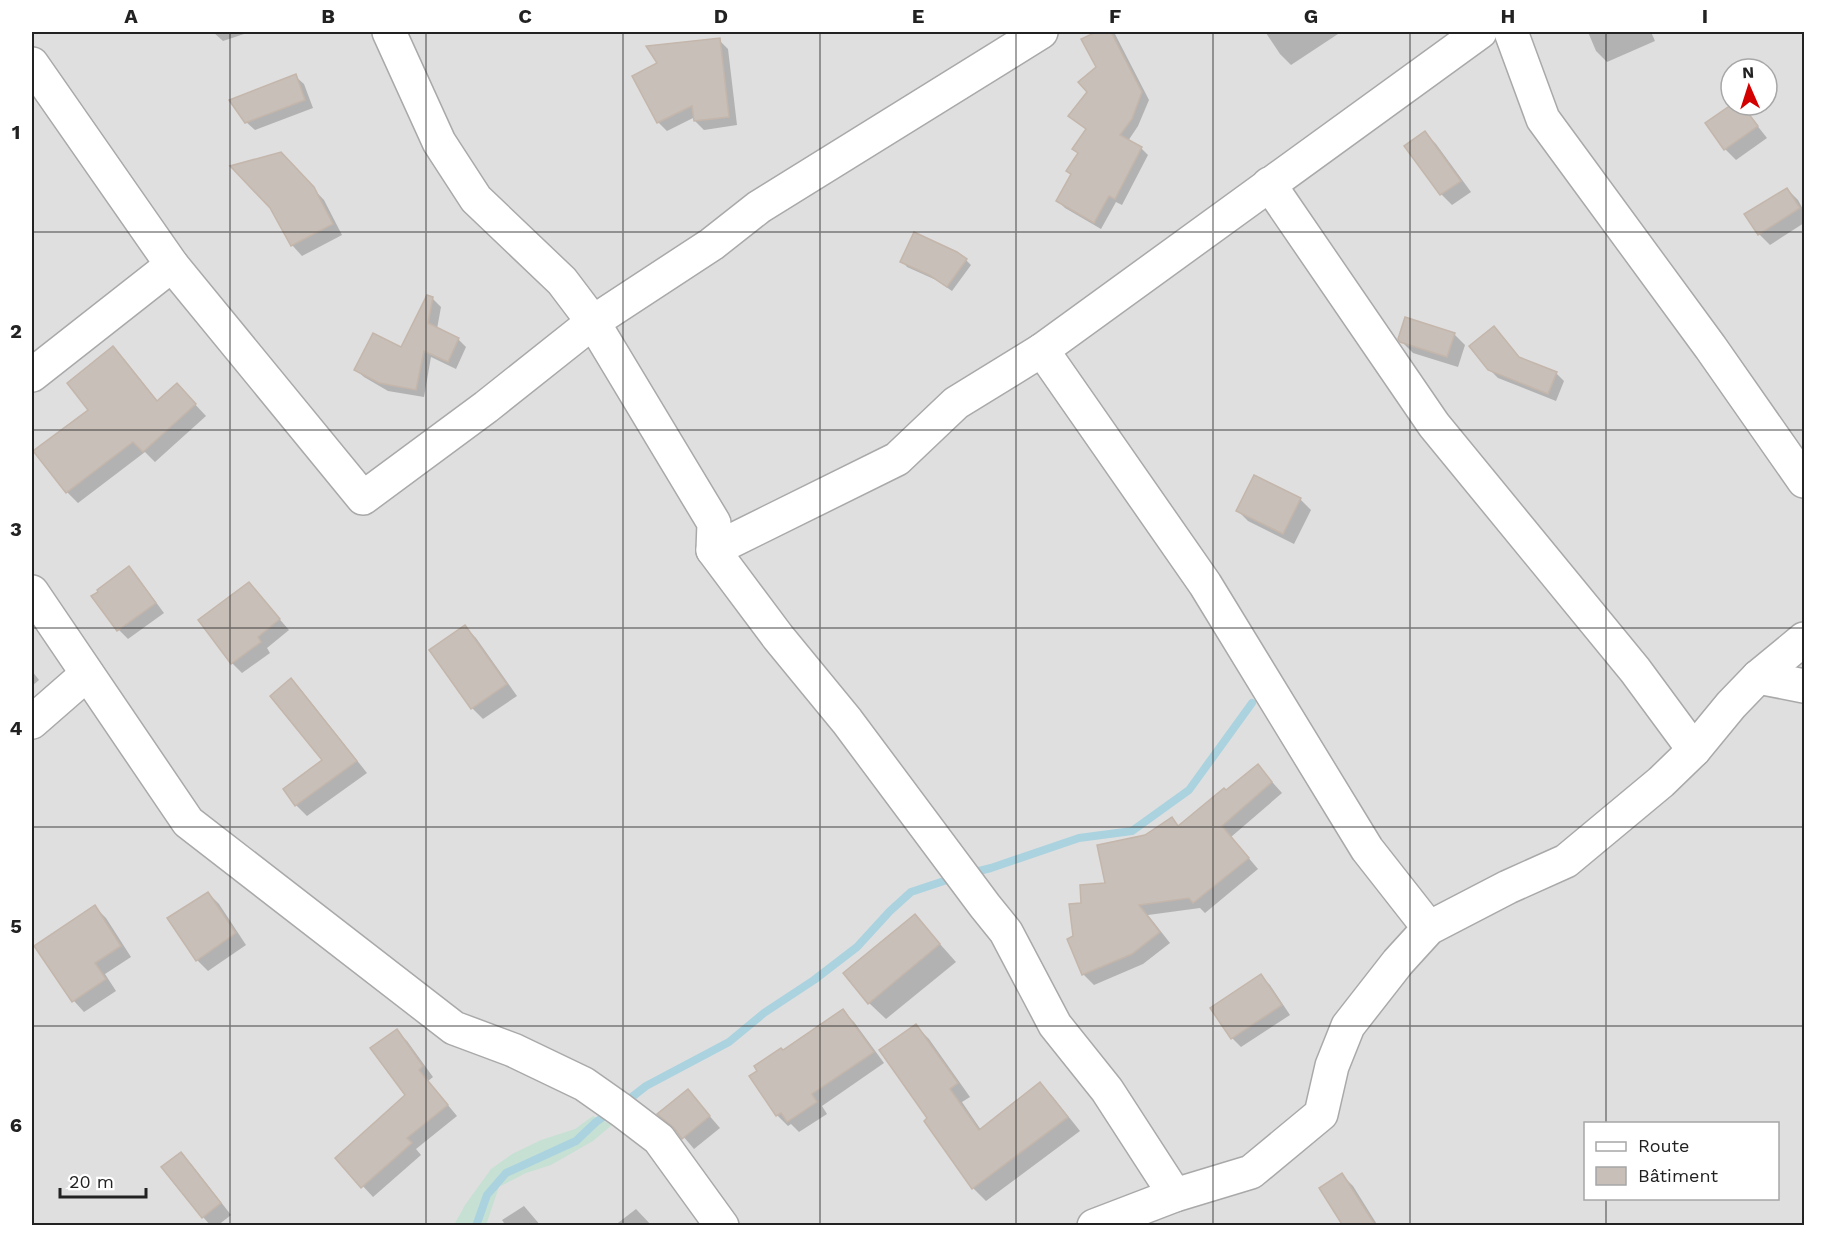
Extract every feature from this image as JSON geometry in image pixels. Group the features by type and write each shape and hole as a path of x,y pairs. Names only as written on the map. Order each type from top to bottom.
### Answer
{"street":[{"path":"32,64 172,265 363,498 594,322 712,244 759,207 1041,32"},
{"path":"713,550 897,459 956,403 1042,350 1480,32"},
{"path":"1511,32 1544,119 1711,348 1804,481"},
{"path":"400,34 439,142 476,199 562,281 594,322 714,523 713,550 778,637 847,721 1006,932 1055,1025 1107,1090 1175,1195"},
{"path":"1269,184 1434,425 1635,670 1694,750"},
{"path":"32,375 172,265"},
{"path":"1042,350 1205,584 1367,849 1429,928"},
{"path":"32,592 188,822 454,1028 513,1050 584,1084 615,1105 659,1139 722,1226"},
{"path":"1094,1226 1175,1195 1251,1172 1321,1114 1332,1066 1348,1026 1398,962 1429,928 1508,887 1566,861 1660,782 1694,750 1731,705 1758,677 1804,639"},
{"path":"32,722 87,674"},
{"path":"1758,677 1804,686"}],"shaded area":[{"path":"32,32 1804,32 1804,1225 32,1225"}],"green space":[{"path":"593,1116 612,1125 593,1141 551,1165 526,1173 499,1187 486,1225 454,1225 465,1205 491,1169 512,1154 541,1140 575,1129"}],"building":[{"path":"1096,32 1111,32 1142,92 1132,119 1120,135 1142,147 1115,199 1109,196 1094,223 1056,201 1071,174 1066,171 1078,153 1072,149 1086,129 1068,116 1087,92 1078,82 1096,67 1081,39"},
{"path":"720,38 729,117 694,121 692,106 657,123 632,76 657,63 646,46"},
{"path":"296,74 305,100 245,123 229,100"},
{"path":"1719,113 1719,117 1751,117 1758,126 1724,150 1705,123"},
{"path":"1425,131 1461,181 1440,195 1404,146"},
{"path":"281,152 314,187 333,224 291,246 270,208 230,166"},
{"path":"1787,188 1800,208 1758,235 1744,214"},
{"path":"914,232 967,259 947,287 929,275 900,262"},
{"path":"427,295 433,297 428,323 459,338 448,362 424,351 416,390 379,383 354,370 373,333 401,347"},
{"path":"1405,317 1455,333 1447,357 1400,342 1398,339"},
{"path":"1494,326 1519,357 1557,372 1548,394 1488,370 1469,346"},
{"path":"113,346 157,401 177,383 196,404 143,452 133,442 66,493 33,451 88,410 67,383"},
{"path":"1254,475 1301,498 1283,534 1236,511"},
{"path":"129,566 156,603 117,631 91,596"},
{"path":"249,582 280,619 258,637 261,642 231,664 198,620"},
{"path":"465,625 507,684 471,709 429,650"},
{"path":"291,678 357,761 295,806 283,789 322,760 270,696"},
{"path":"1258,764 1272,782 1222,826 1249,858 1193,903 1189,898 1139,905 1160,932 1132,954 1082,975 1067,939 1073,936 1069,904 1081,903 1080,885 1105,883 1097,845 1145,835 1172,817 1178,826 1224,788 1226,790"},
{"path":"208,892 236,933 196,961 167,918"},
{"path":"95,905 121,946 95,963 106,979 72,1002 34,946"},
{"path":"915,914 940,944 868,1004 843,973"},
{"path":"1261,974 1282,1005 1231,1039 1210,1008"},
{"path":"843,1009 874,1052 812,1094 817,1102 787,1122 781,1113 776,1116 749,1076 757,1071 754,1066 781,1048 783,1050"},
{"path":"916,1024 958,1083 950,1089 979,1130 1040,1082 1068,1117 972,1189 924,1121 927,1118 879,1050"},
{"path":"397,1029 423,1066 419,1070 448,1105 407,1138 412,1143 361,1188 335,1158 405,1095 370,1048"},
{"path":"688,1089 710,1116 682,1139 674,1128 657,1114"},
{"path":"181,1152 221,1203 202,1218 161,1167"},
{"path":"1342,1173 1376,1226 1343,1226 1319,1188"}],"waterway":[{"path":"971,873 1079,838 1132,831 1189,790 1252,703"},
{"path":"623,1104 646,1086 729,1042 764,1013 814,980 857,947 911,892 956,877"},
{"path":"476,1226 487,1195 506,1173 576,1141 612,1111"}]}
